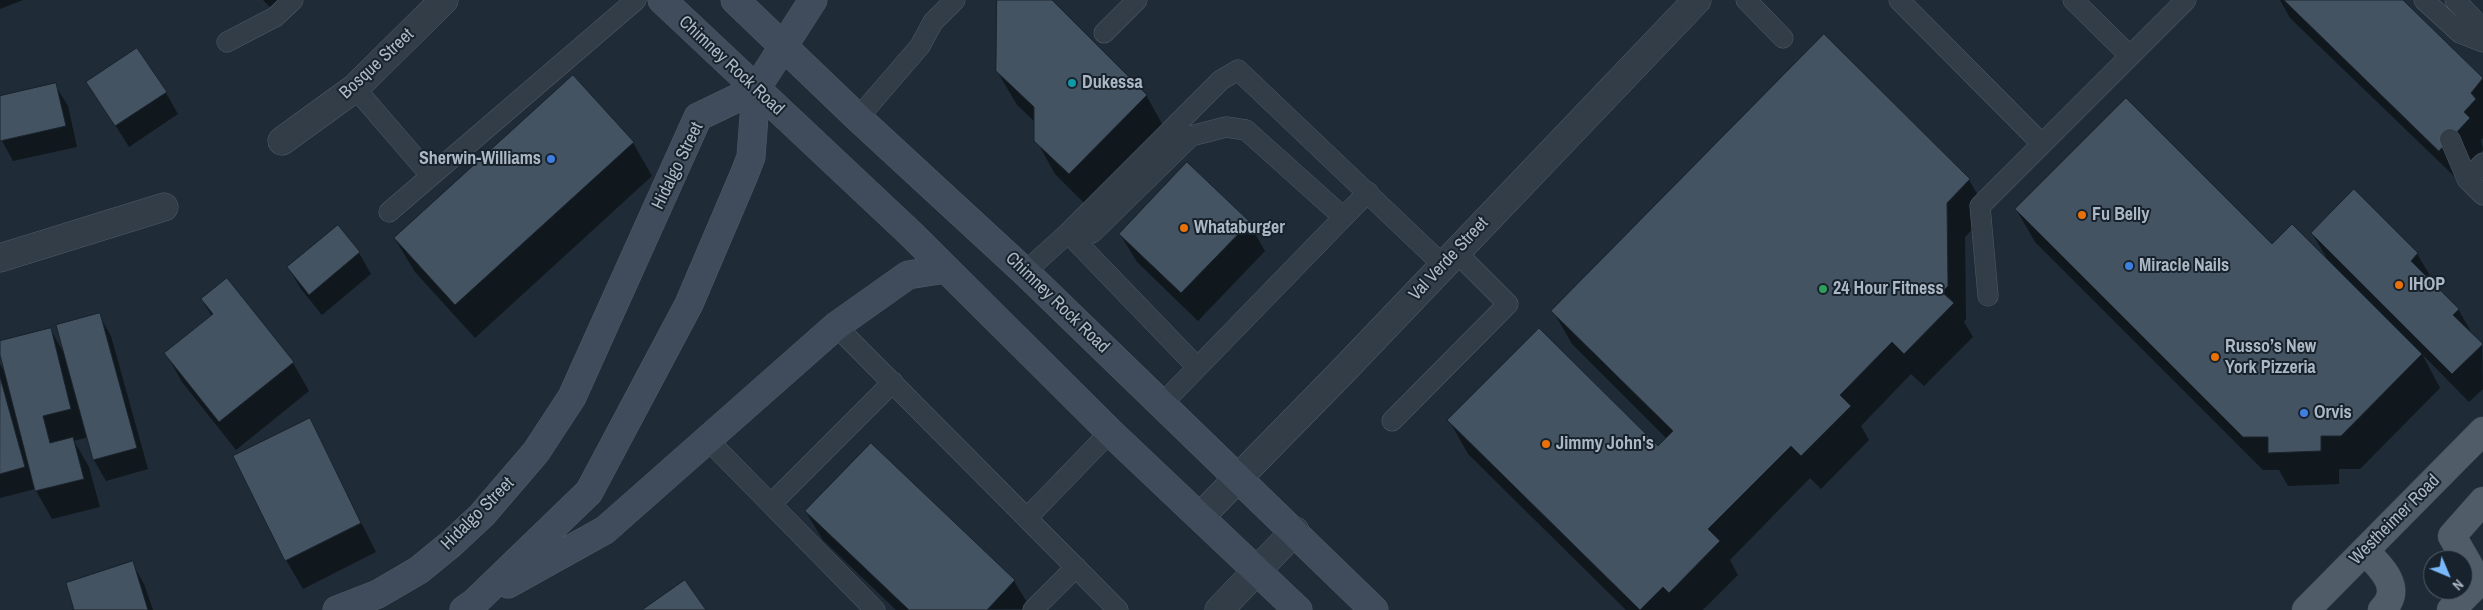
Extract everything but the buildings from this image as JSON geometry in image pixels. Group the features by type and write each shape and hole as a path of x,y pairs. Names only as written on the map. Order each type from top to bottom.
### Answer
{"main road":[{"name":"Westheimer Road","path":"2306,610 2483,431"},
{"path":"2456,550 2452,536 2483,501"},
{"path":"2365,551 2386,572 2392,589 2389,603 2382,610"}],"street":[{"name":"Bosque Street","path":"282,141 355,88 444,0"},
{"name":"Chimney Rock Road","path":"662,0 946,269 1110,432 1258,570 1298,610"},
{"name":"Chimney Rock Road","path":"735,0 858,118 1025,272 1295,531 1374,610"},
{"path":"469,606 589,492 689,304 744,176 751,158 756,90 813,0"},
{"name":"Val Verde Street","path":"1200,517 1697,0"},
{"name":"Hidalgo Street","path":"337,610 378,594 419,570 482,515 536,452 572,397 698,117 756,90"},
{"path":"0,258 164,207"},
{"path":"469,606 605,530 836,326 908,275 946,269"},
{"path":"1219,610 1295,531"}],"lane":[{"path":"227,42 275,17 293,0"},
{"path":"389,212 636,0"},
{"path":"858,118 920,46 933,22 955,0"},
{"path":"1104,33 1136,0"},
{"path":"1746,0 1783,38"},
{"path":"1900,0 2042,144"},
{"path":"2073,0 2130,56"},
{"path":"1988,296 1980,206 2186,0"},
{"path":"2424,0 2460,34 2483,42"},
{"path":"2455,0 2483,29"},
{"path":"1025,272 1068,234 1221,80 1238,70 1368,192 1449,259 1508,304 1392,421"},
{"path":"355,88 430,175"},
{"path":"1068,234 1092,233 1191,136 1226,127 1246,130 1343,217"},
{"path":"2450,139 2467,179 2483,195"},
{"path":"2467,179 2483,163"},
{"path":"1162,404 1368,192"},
{"path":"1068,234 1197,367"},
{"path":"836,326 1118,610"},
{"path":"771,504 892,382"},
{"path":"1028,518 1110,432"},
{"path":"707,439 875,610"},
{"path":"1033,610 1076,567"}],"place":[{"name":"Dukessa","path":"1072,83"},
{"name":"Sherwin-Williams","path":"551,159"},
{"name":"Fu Belly","path":"2082,215"},
{"name":"Whataburger","path":"1184,228"},
{"name":"Miracle Nails","path":"2129,266"},
{"name":"IHOP","path":"2399,285"},
{"name":"24 Hour Fitness","path":"1823,289"},
{"name":"Russo’s New York Pizzeria","path":"2215,357"},
{"name":"Orvis","path":"2304,413"},
{"name":"Jimmy John's","path":"1546,444"}]}
